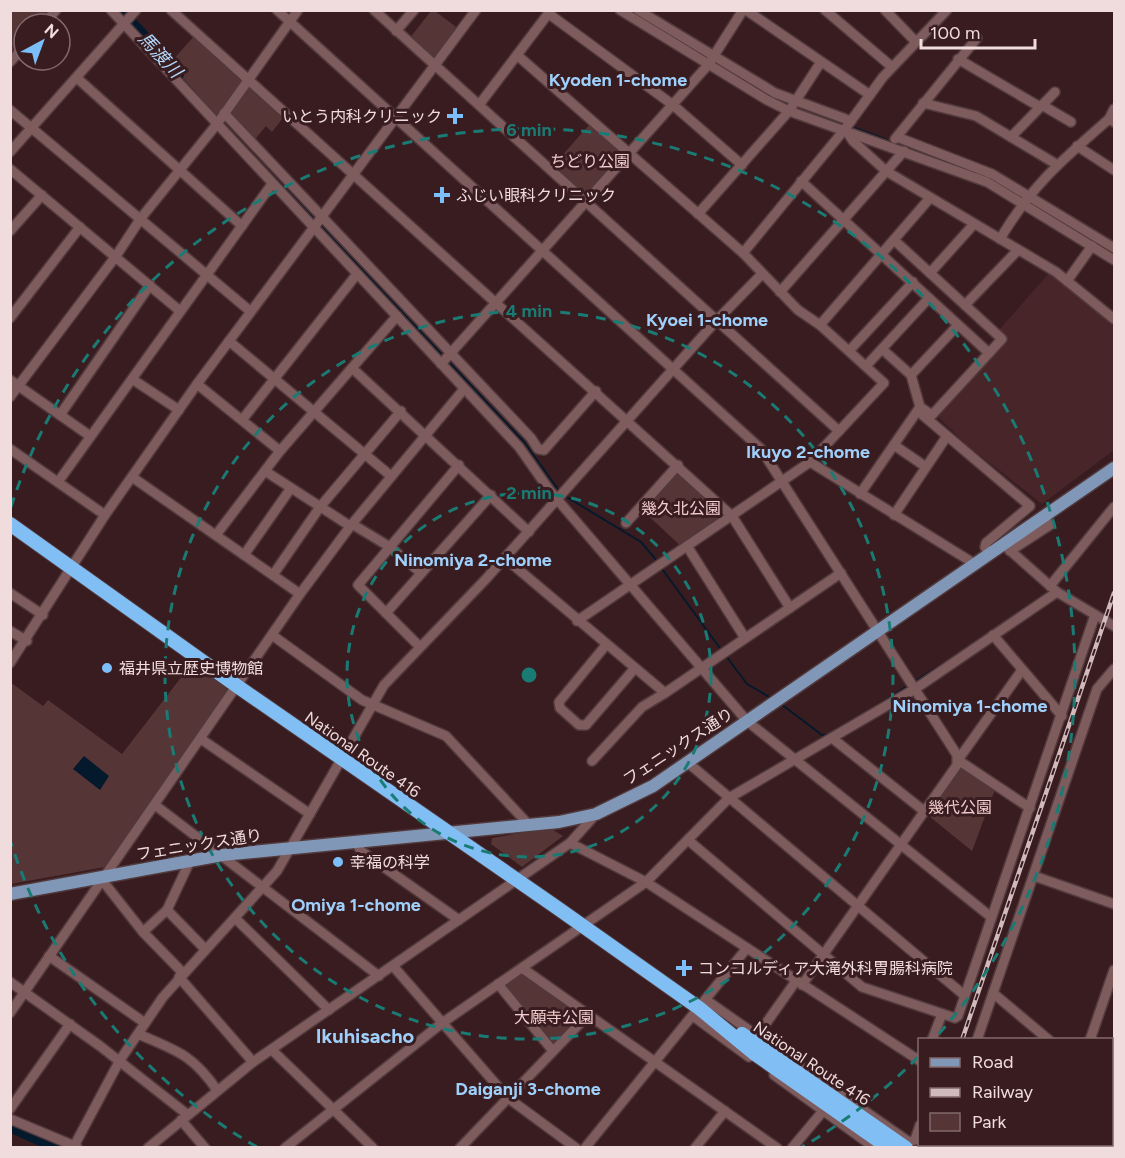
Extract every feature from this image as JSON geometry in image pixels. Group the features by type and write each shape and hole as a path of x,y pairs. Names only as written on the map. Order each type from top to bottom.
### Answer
{"highway":[{"name":"National Route 416","path":"10,524 342,760 699,1008 760,1046 889,1148"},
{"name":"National Route 416","path":"815,1090 907,1146"}],"main road":[{"name":"フェニックス通り","path":"10,894 222,855 529,825 596,814 643,792 975,564 1007,548 1114,468"}],"street":[{"path":"111,10 519,447 558,499 747,721 991,917"},
{"path":"10,152 136,10"},
{"path":"171,10 629,420 732,516 790,608"},
{"path":"277,10 754,441 783,480 958,760 1030,808"},
{"path":"10,397 20,387 116,256 141,218 217,124 298,10"},
{"path":"374,10 839,431"},
{"path":"396,31 414,10"},
{"path":"10,663 27,641 105,515 197,384 476,10"},
{"path":"620,10 708,65 789,111 848,125"},
{"path":"638,10 776,93 889,145 1025,199 1114,248"},
{"path":"825,10 892,67"},
{"path":"885,10 916,42"},
{"path":"441,364 708,65 749,11 870,95"},
{"path":"743,253 848,125 892,67 946,11"},
{"path":"479,105 550,12 673,105 742,165"},
{"path":"889,145 958,58 977,38"},
{"path":"517,55 743,253 798,310 820,325 884,383 810,462 577,621"},
{"path":"958,58 1071,122"},
{"path":"698,214 789,111 821,62"},
{"path":"77,78 242,226"},
{"path":"1011,137 1055,92"},
{"path":"923,103 976,116 1056,164"},
{"path":"1000,239 1025,199 1056,164 1112,121 1114,109"},
{"path":"10,110 250,311"},
{"path":"224,113 541,451 596,391"},
{"path":"848,125 854,141 886,171 1067,281 1114,319"},
{"path":"897,137 992,174 1114,260"},
{"path":"1077,146 1114,170"},
{"path":"780,292 904,151"},
{"path":"10,170 180,311"},
{"path":"801,181 989,353"},
{"path":"58,482 272,184"},
{"path":"10,231 42,195"},
{"path":"820,325 930,198"},
{"path":"930,273 974,224"},
{"path":"10,318 80,227"},
{"path":"894,240 1002,339 932,415 920,409"},
{"path":"1067,281 1092,246"},
{"path":"965,305 1018,250"},
{"path":"242,420 357,274"},
{"path":"10,1119 75,1147 120,1060 145,1023 181,975 264,888 291,848 384,685 505,558 716,321 762,274"},
{"path":"849,351 913,282"},
{"path":"60,415 150,285"},
{"path":"866,366 929,298"},
{"path":"216,535 280,451 397,316"},
{"path":"911,375 958,325"},
{"path":"228,341 392,476"},
{"path":"882,349 911,375 920,409 947,436 1039,515"},
{"path":"352,368 529,531"},
{"path":"132,379 179,410"},
{"path":"10,380 90,436"},
{"path":"197,384 280,451"},
{"path":"10,1013 300,594 351,525 464,389"},
{"path":"860,494 920,409"},
{"path":"273,575 320,507 401,411"},
{"path":"894,515 947,436"},
{"path":"894,445 926,467"},
{"path":"10,449 105,515"},
{"path":"810,462 975,564"},
{"path":"419,646 358,585 459,465"},
{"path":"626,523 678,465"},
{"path":"265,471 320,507 390,547 421,573"},
{"path":"132,477 300,594"},
{"path":"244,555 291,488"},
{"path":"386,613 491,495"},
{"path":"989,555 985,547 986,543 1030,506"},
{"path":"285,1148 442,1023 646,882 729,798 915,689 993,635 1053,589 1114,507"},
{"path":"1048,523 1050,525 1007,548 1053,589 1114,626"},
{"path":"687,546 745,638"},
{"path":"505,558 665,693"},
{"path":"592,761 642,707 841,573"},
{"path":"10,593 43,615"},
{"path":"688,840 862,987 955,1018 958,1016 1095,615"},
{"path":"10,631 27,641"},
{"path":"272,635 362,700 446,736 529,825"},
{"path":"993,635 1062,716"},
{"path":"606,645 559,702 560,708 579,725 586,725 635,668"},
{"path":"978,1038 1097,689 1114,669"},
{"path":"757,1035 823,955 1023,670"},
{"path":"832,738 924,811"},
{"path":"201,739 310,814"},
{"path":"687,762 964,995"},
{"path":"155,805 379,976"},
{"path":"148,1148 254,1062 570,843 596,814"},
{"path":"356,842 361,851 459,920"},
{"path":"570,843 646,882 918,1060"},
{"path":"143,932 167,910 190,861"},
{"path":"1034,876 1114,904"},
{"path":"103,878 143,932 254,1062"},
{"path":"167,910 205,949"},
{"path":"235,918 329,1010"},
{"path":"585,1148 747,948"},
{"path":"50,956 145,1023"},
{"path":"393,966 508,1098 576,1148"},
{"path":"522,968 777,1148"},
{"path":"1091,1038 1114,970"},
{"path":"10,982 120,1060 185,1118 205,1148"},
{"path":"498,984 554,1051"},
{"path":"993,993 1047,1038"},
{"path":"699,1008 757,1035 907,1146 915,1140 918,1131"},
{"path":"699,1008 824,1112 875,1148"},
{"path":"933,1038 942,1014"},
{"path":"460,1148 588,1015"},
{"path":"10,1109 69,1024"},
{"path":"138,1034 187,1055 201,1068 217,1090"},
{"path":"272,1050 373,1148"},
{"path":"695,1148 725,1111"},
{"path":"792,1148 824,1112"}],"shaded area":[{"path":"1050,272 1114,323 1114,450 1042,504 967,445 936,415 1006,337 999,330"}],"green space":[{"path":"11,11 54,11 12,12 11,60"},
{"path":"431,11 435,11 460,30 436,62 409,39"},
{"path":"196,34 286,114 272,132 266,126 252,143 224,114 219,119 170,63"},
{"name":"ちどり公園","path":"590,124 627,156 587,199 551,168"},
{"name":"幾久北公園","path":"678,467 731,516 683,548 641,509"},
{"path":"193,662 226,686 227,693 105,867 11,884 10,682 43,706 48,700 122,754"},
{"name":"幾代公園","path":"959,763 996,787 972,851 924,812"},
{"path":"550,828 563,836 522,867 491,844 492,838"},
{"name":"大願寺公園","path":"522,969 583,1013 583,1018 553,1049 500,985"}],"water":[{"path":"84,756 109,776 100,790 73,769"}],"waterway":[{"name":"馬渡川","path":"118,10 177,74"},
{"path":"630,10 672,36"},
{"path":"499,71 517,47"},
{"path":"714,62 745,80"},
{"path":"775,98 789,104"},
{"path":"797,107 844,124"},
{"path":"855,128 887,140"},
{"path":"233,134 316,221"},
{"path":"898,144 997,183"},
{"path":"320,225 443,356"},
{"path":"447,360 524,442 560,492"},
{"path":"565,496 641,542 657,561"},
{"path":"660,566 722,651"},
{"path":"914,682 963,651"},
{"path":"726,656 747,684 771,698"},
{"path":"864,714 909,685"},
{"path":"781,704 822,735 828,735"},
{"path":"10,1125 61,1148"}],"railway":[{"path":"963,1038 1114,593"}],"place":[{"name":"いとう内科クリニック","path":"455,116"},
{"name":"ふじい眼科クリニック","path":"442,195"},
{"name":"福井県立歴史博物館","path":"107,668"},
{"name":"幸福の科学","path":"338,862"},
{"name":"コンコルディア大滝外科胃腸科病院","path":"684,968"}],"district":[{"name":"Kyoden 1-chome","path":"618,80"},
{"name":"Kyoei 1-chome","path":"707,320"},
{"name":"Ikuyo 2-chome","path":"808,452"},
{"name":"Ninomiya 2-chome","path":"473,560"},
{"name":"Ninomiya 1-chome","path":"970,706"},
{"name":"Omiya 1-chome","path":"356,905"},
{"name":"Ikuhisacho","path":"365,1036"},
{"name":"Daiganji 3-chome","path":"528,1089"}]}
